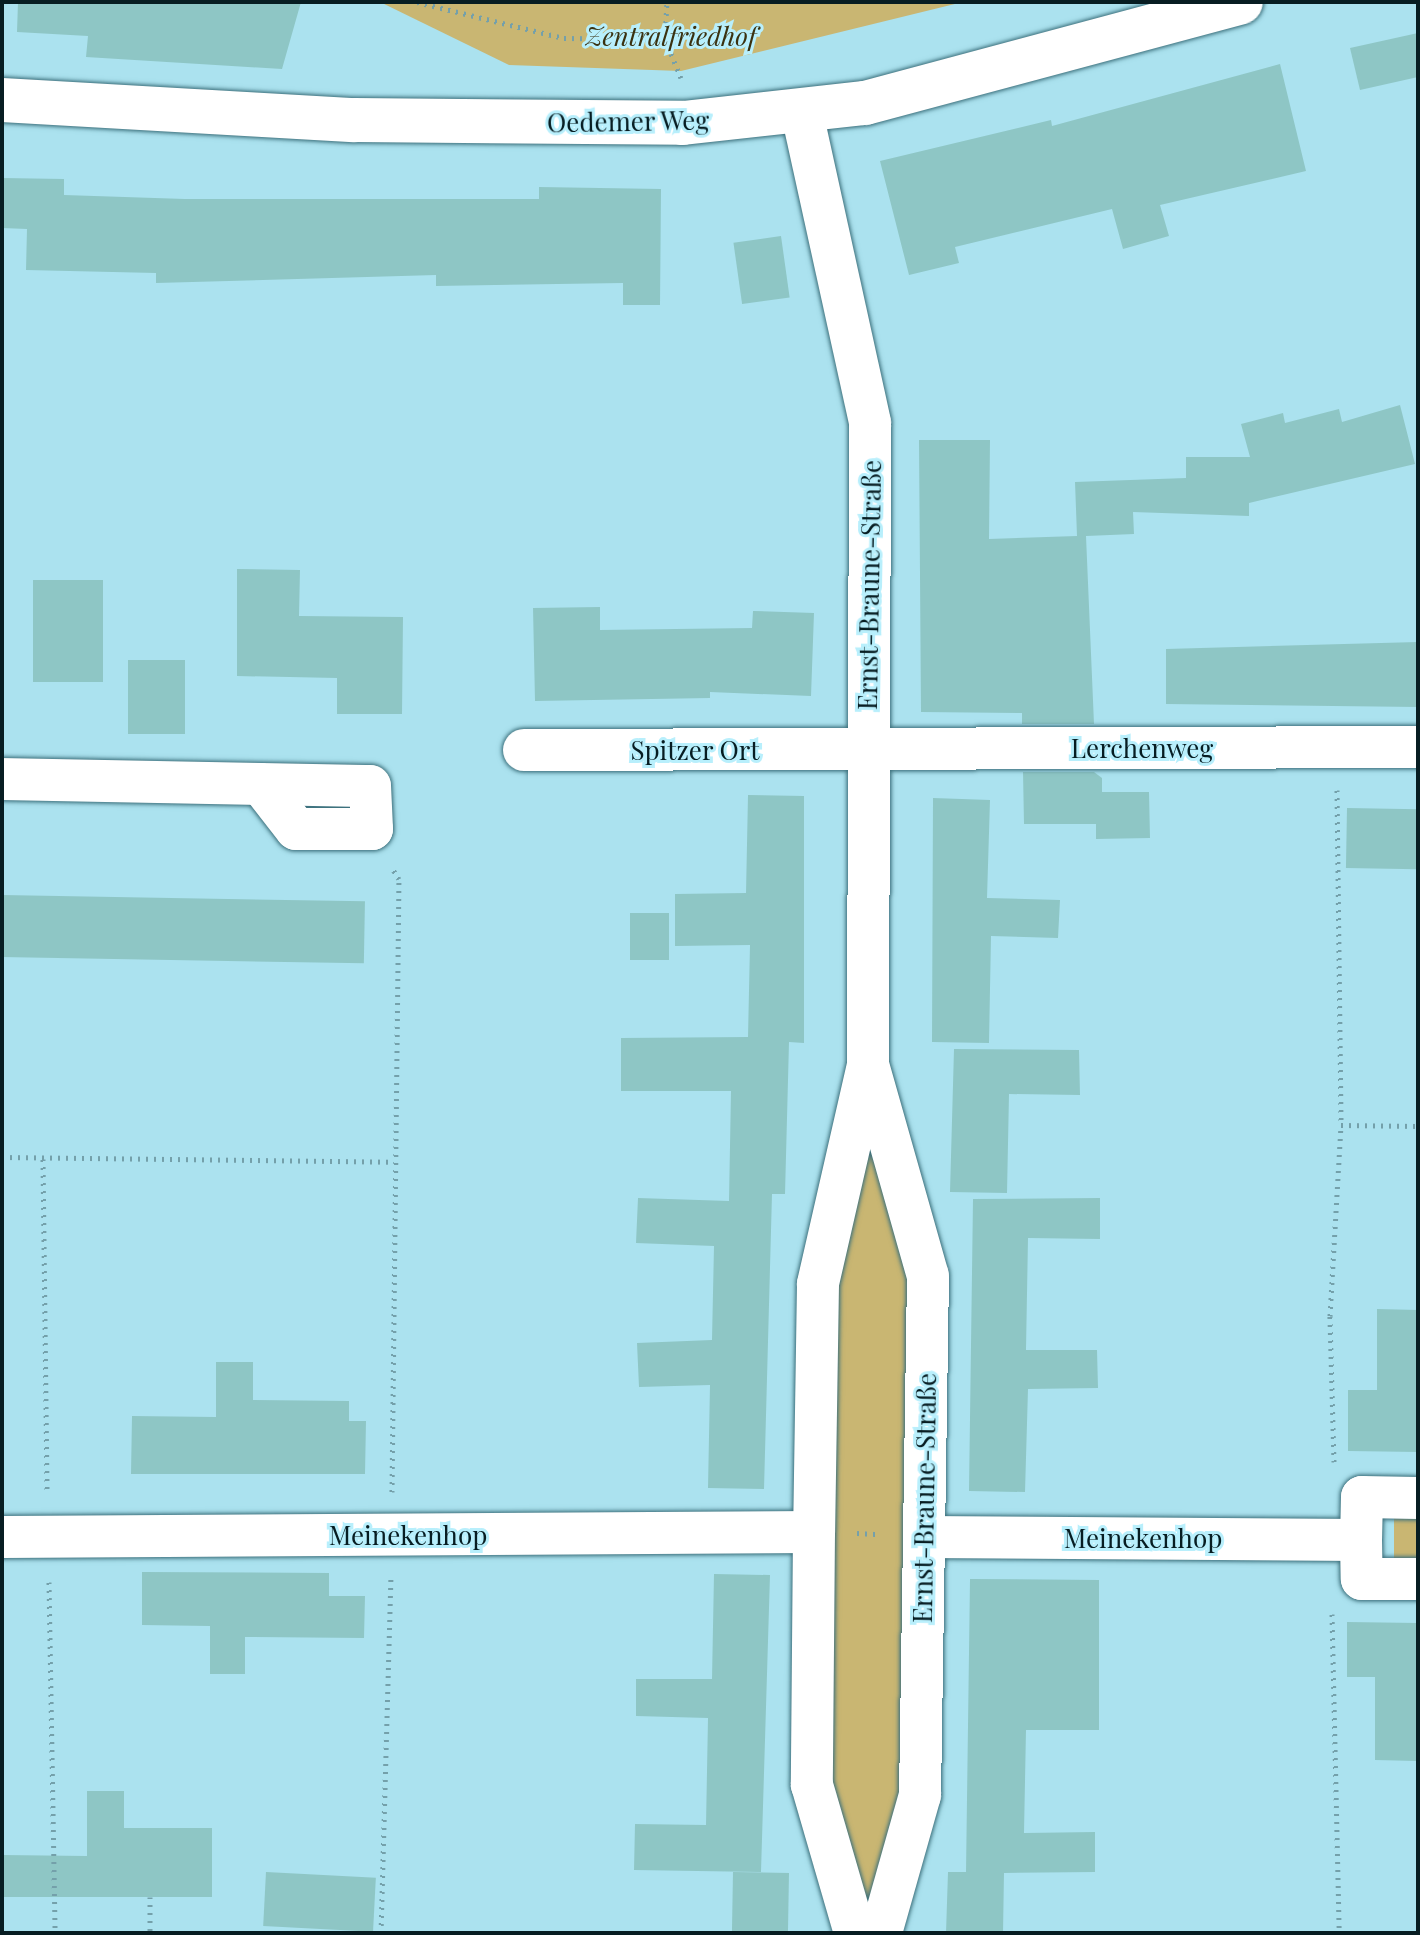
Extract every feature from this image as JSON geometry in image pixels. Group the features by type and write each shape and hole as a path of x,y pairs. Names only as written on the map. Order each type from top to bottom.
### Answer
{"street":[{"name":"Oedemer Weg","path":"2,100 354,120 683,123 802,113 865,103 1241,2"},
{"name":"Ernst-Braune-Straße","path":"802,113 870,423 868,1065 818,1284 814,1532 812,1785 855,1933"},
{"name":"Lerchenweg","path":"867,749 1418,747"},
{"name":"Spitzer Ort","path":"524,750 867,749"},
{"path":"2,779 261,784 296,829 372,829"},
{"name":"Ernst-Braune-Straße","path":"868,1065 928,1276 920,1795 881,1933"},
{"path":"1362,1560 1362,1497 1418,1498"},
{"name":"Meinekenhop","path":"2,1537 814,1532"},
{"name":"Meinekenhop","path":"924,1537 1362,1560 1418,1579"}],"path":[{"path":"417,2 564,38 636,39 665,39 667,2"},
{"path":"1337,747 1341,1125 1330,1316 1334,1476 1362,1497"},
{"path":"372,829 399,879 392,1162 392,1535 381,1933"},
{"path":"1341,1125 1418,1126"},
{"path":"2,1157 392,1162"},
{"path":"43,1159 55,1933"},
{"path":"814,1532 924,1537"},
{"path":"1339,1933 1332,1605 1362,1560"},
{"path":"150,1897 150,1933"}],"green space":[{"name":"Zentralfriedhof","path":"380,2 963,2 681,71 509,65"},
{"path":"868,1114 912,1276 905,1793 868,1932 826,1775 830,1288"},
{"path":"1394,1511 1418,1511 1418,1568 1394,1568"}],"building":[{"path":"18,2 301,2 282,69 86,57 88,36 17,32"},
{"path":"1418,33 1418,77 1360,90 1350,48"},
{"path":"1280,64 1306,171 1160,205 1169,236 1123,249 1112,209 955,247 959,263 909,275 880,161 1051,120 1052,126"},
{"path":"2,178 64,179 64,195 185,199 539,199 539,187 661,189 660,305 623,305 623,283 436,286 436,275 156,283 156,273 26,270 27,229 2,228"},
{"path":"781,236 790,297 742,304 733,243"},
{"path":"1400,405 1415,464 1249,503 1249,516 1133,512 1134,534 1086,536 1094,724 1022,724 1022,713 921,712 919,440 990,440 989,539 1077,536 1075,482 1186,478 1186,457 1250,457 1241,424 1283,413 1285,423 1339,409 1342,422"},
{"path":"237,569 300,570 299,616 403,617 402,714 337,714 337,678 237,676"},
{"path":"33,580 103,580 103,682 33,682"},
{"path":"600,607 600,630 752,628 753,611 814,613 811,696 710,692 710,698 535,701 533,608"},
{"path":"1418,642 1418,707 1166,704 1166,649"},
{"path":"128,660 185,660 185,734 128,734"},
{"path":"1023,772 1094,772 1102,778 1102,792 1149,792 1150,838 1096,839 1096,824 1024,824"},
{"path":"748,795 804,796 804,1043 789,1042 785,1194 772,1194 764,1489 708,1488 710,1385 639,1387 637,1343 712,1340 714,1246 636,1243 638,1198 729,1201 731,1091 621,1091 621,1038 748,1037 750,945 675,946 675,894 746,893"},
{"path":"933,798 990,800 987,898 1060,900 1058,938 991,936 989,1043 932,1042"},
{"path":"1347,808 1418,809 1417,869 1346,868"},
{"path":"2,895 365,901 364,963 2,957"},
{"path":"630,913 669,913 669,960 630,960"},
{"path":"954,1049 1079,1050 1080,1095 1009,1094 1007,1193 950,1192"},
{"path":"1100,1198 1100,1239 1028,1238 1026,1350 1097,1350 1098,1388 1028,1389 1025,1492 969,1491 973,1199"},
{"path":"1377,1309 1418,1310 1418,1452 1348,1451 1348,1390 1377,1390"},
{"path":"216,1362 253,1362 253,1400 349,1401 349,1421 366,1421 365,1474 131,1474 132,1416 216,1417"},
{"path":"142,1572 329,1573 329,1596 365,1596 364,1638 245,1637 245,1674 210,1674 210,1626 142,1625"},
{"path":"714,1574 770,1575 761,1872 634,1870 635,1824 706,1825 708,1718 636,1716 636,1679 712,1679"},
{"path":"970,1579 1099,1580 1099,1730 1026,1730 1024,1833 1095,1832 1095,1872 1004,1873 1003,1933 946,1933 948,1872 966,1872"},
{"path":"1347,1622 1418,1623 1417,1761 1375,1760 1375,1677 1347,1677"},
{"path":"87,1791 124,1791 124,1828 212,1828 212,1897 2,1897 2,1855 87,1856"},
{"path":"266,1872 376,1878 373,1932 263,1926"},
{"path":"733,1872 789,1873 788,1933 732,1933"}]}
